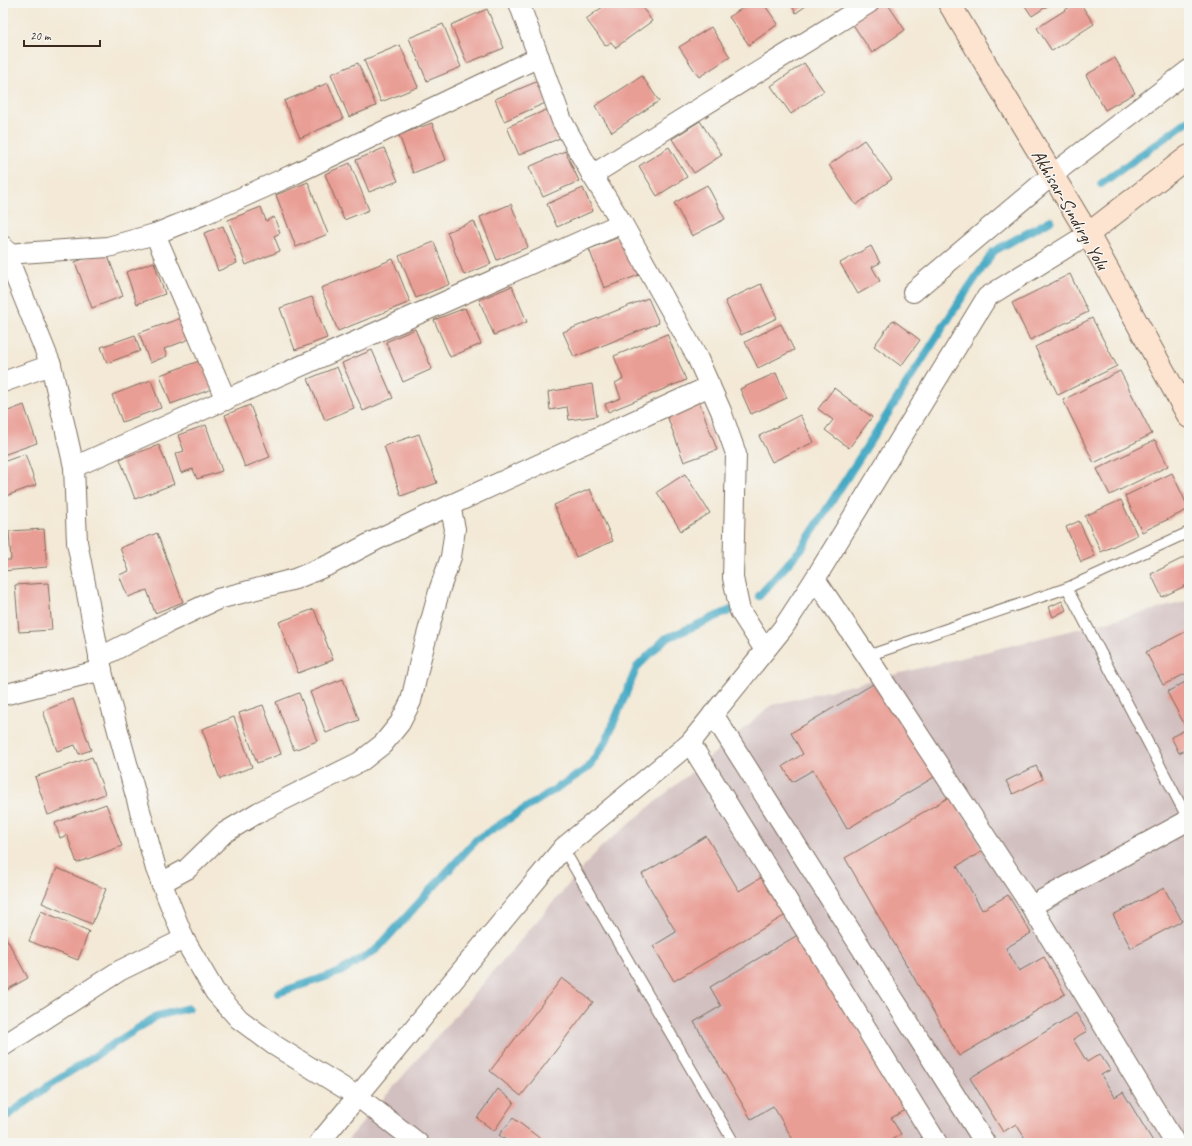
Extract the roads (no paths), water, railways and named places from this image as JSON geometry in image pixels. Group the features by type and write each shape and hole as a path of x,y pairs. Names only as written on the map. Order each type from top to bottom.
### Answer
{"main road":[{"name":"Akhisar-Sındırgı Yolu","path":"949,3 1088,234 1189,417"},
{"path":"1088,234 1189,156"}],"street":[{"path":"519,3 562,121 592,175 622,223 697,357 721,411 736,454 732,578 740,611 765,650"},
{"path":"592,175 869,3"},
{"path":"418,1143 357,1096 274,1045 239,1019 215,992 184,940 156,869 100,664 77,542 74,467 51,364 5,250 108,247 155,234 208,213 290,176 539,57"},
{"path":"913,292 1052,175 1189,70"},
{"path":"74,467 622,223"},
{"path":"155,234 226,400"},
{"path":"319,1143 563,848 690,743 783,628 815,579 987,297 1088,234"},
{"path":"3,382 51,364"},
{"path":"3,695 100,664 167,623 218,599 295,579 332,564 378,539 450,505 710,386"},
{"path":"161,883 186,869 224,832 259,812 360,762 383,744 400,722 411,701 421,657 440,588 451,557 455,529 450,505"},
{"path":"815,579 868,656 1031,906 1175,1143"},
{"path":"713,714 985,1143"},
{"path":"690,743 937,1143"},
{"path":"1031,906 1189,821"},
{"path":"3,1046 119,971 184,940"}],"lane":[{"path":"868,656 1067,588 1189,532"},
{"path":"1067,588 1189,821"},
{"path":"563,848 734,1143"}],"waterway":[{"path":"1101,184 1189,120"},
{"path":"759,596 802,548 961,299 994,251 1051,220"},
{"path":"278,993 340,972 377,949 476,840 588,768 606,741 637,667 665,639 731,610"},
{"path":"3,1117 7,1116 51,1084 157,1016 188,1008"}]}
